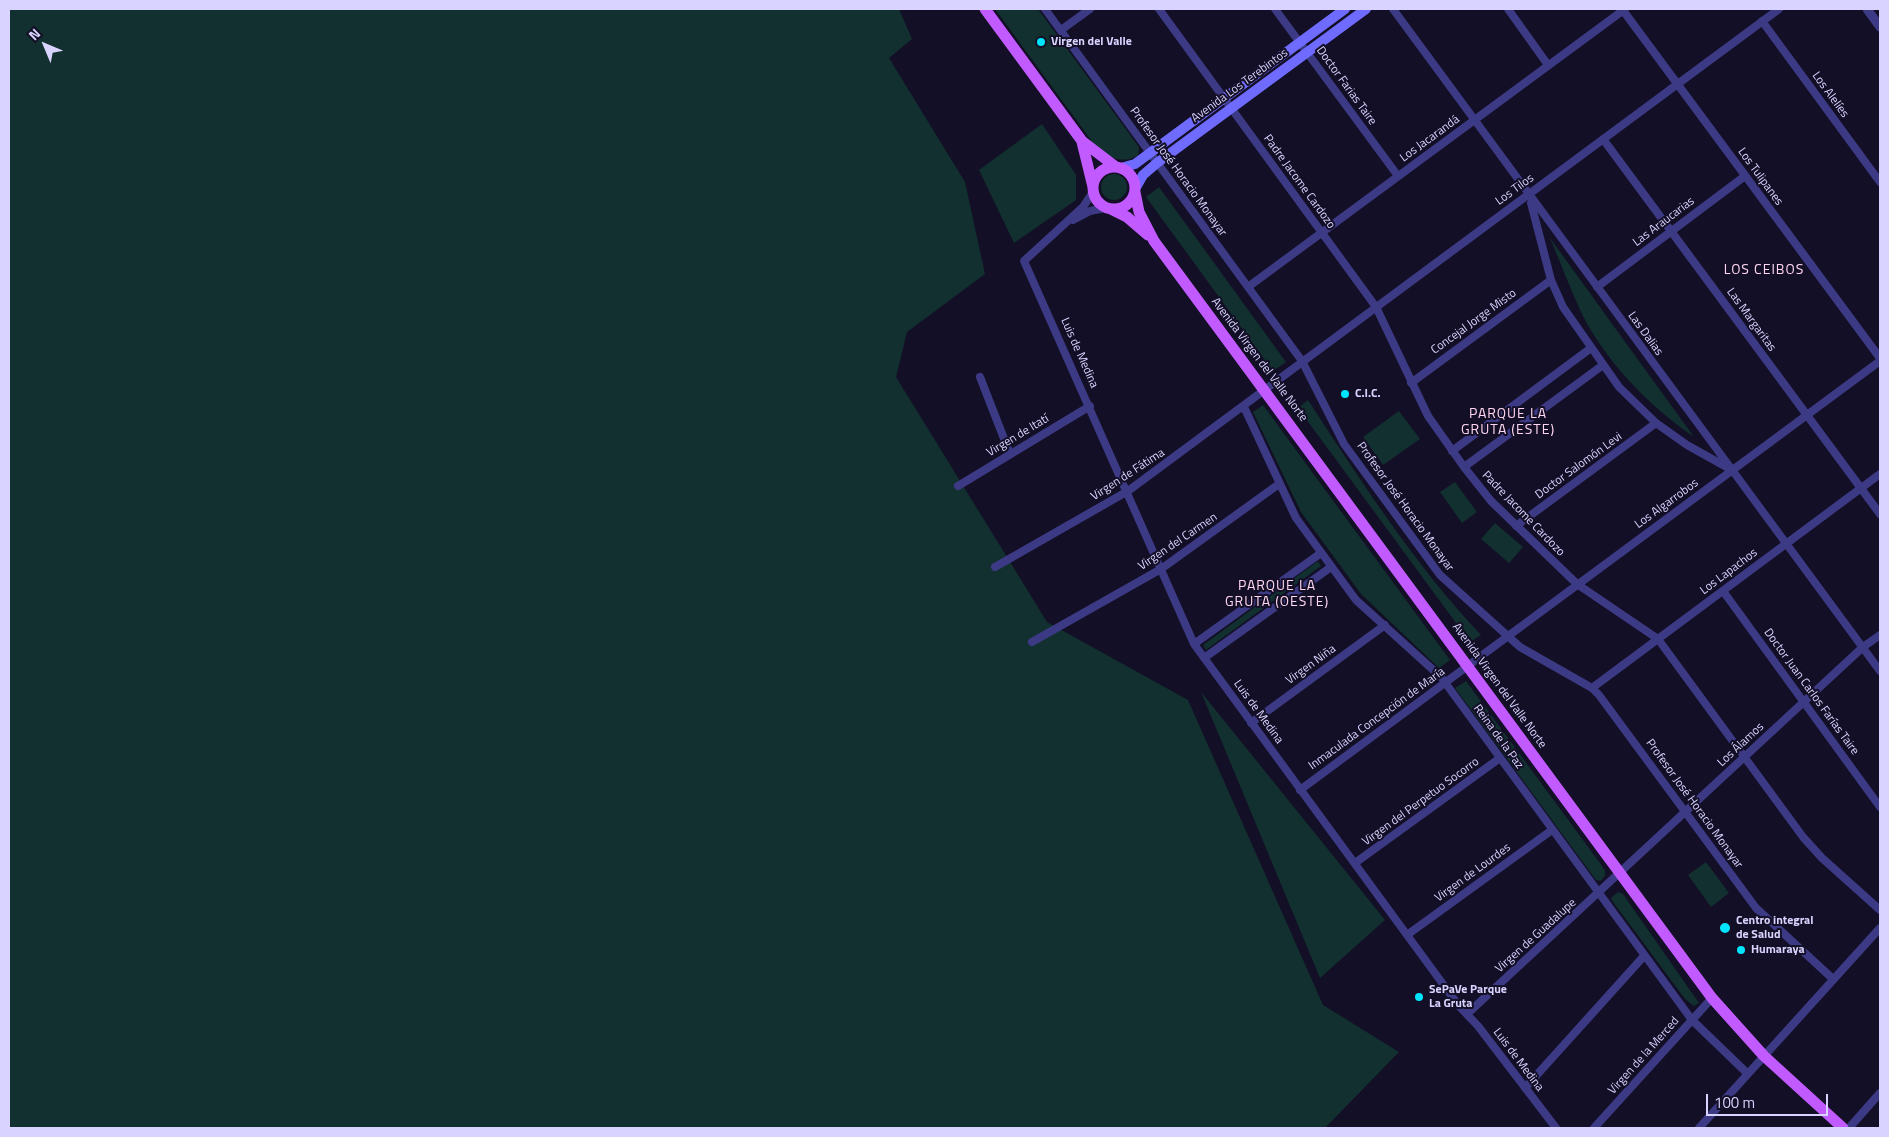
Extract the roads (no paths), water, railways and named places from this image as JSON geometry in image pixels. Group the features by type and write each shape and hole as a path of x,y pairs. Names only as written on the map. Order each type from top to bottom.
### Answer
{"main road":[{"path":"985,9 1082,141 1132,176 1135,191 1133,198 1124,207 1108,208 1097,201 1082,141"},
{"name":"Avenida Los Terebintos","path":"1118,168 1135,164 1345,9"},
{"name":"Avenida Los Terebintos","path":"1135,191 1143,175 1157,162 1366,9"},
{"path":"1093,190 1094,182 1103,171 1118,168"},
{"name":"Avenida Virgen del Valle Norte","path":"1135,191 1139,212 1154,241 1712,998 1764,1056 1843,1128"},
{"name":"Avenida Virgen del Valle Norte","path":"1108,208 1127,217 1154,241"}],"street":[{"name":"Profesor José Horacio Monayar","path":"1045,9 1302,361 1344,444 1440,575 1520,647 1592,688 1599,695 1756,908 1834,979"},
{"path":"1061,30 1090,9"},
{"name":"Padre Jacome Cardozo","path":"1159,9 1376,307 1428,416 1452,451 1491,501 1577,584 1658,639 1803,837 1822,858 1880,910"},
{"name":"Doctor Farias Taire","path":"1275,9 1398,176"},
{"name":"Las Dalias","path":"1393,9 1880,671"},
{"path":"1508,9 1548,65"},
{"name":"Los Jacarandá","path":"1248,287 1623,9"},
{"name":"Los Tulipanes","path":"1623,9 1880,360"},
{"name":"Los Tilos","path":"1265,390 1779,9"},
{"path":"1867,9 1880,26"},
{"name":"Los Alelíes","path":"1762,21 1880,182"},
{"name":"Las Margaritas","path":"1603,139 1880,514"},
{"name":"Las Araucarias","path":"1597,287 1745,176"},
{"path":"1061,227 1083,207 1093,190"},
{"path":"1528,194 1536,217 1551,280 1563,307 1603,365 1620,388 1656,423 1687,445 1732,470"},
{"path":"1061,227 1090,211 1108,208"},
{"name":"Luis de Medina","path":"1061,227 1024,260 1128,491 1194,644 1407,935 1556,1128"},
{"name":"Concejal Jorge Misto","path":"1411,383 1551,280"},
{"path":"1452,451 1591,348"},
{"name":"Los Algarrobos","path":"1467,665 1880,360"},
{"path":"1464,467 1603,365"},
{"path":"980,377 1010,454"},
{"name":"Virgen de Fátima","path":"996,567 1128,491 1265,390"},
{"name":"Virgen de Itatí","path":"958,486 1090,406"},
{"name":"Reina de la Paz","path":"1244,407 1296,518 1356,600 1385,625 1446,684 1692,1020 1748,1074"},
{"name":"Doctor Salomón Levi","path":"1516,526 1656,423"},
{"name":"Los Lapachos","path":"1592,688 1880,474"},
{"name":"Virgen del Carmen","path":"1032,642 1161,570 1279,484"},
{"path":"1194,644 1321,553"},
{"path":"1204,658 1331,566"},
{"name":"Doctor Juan Carlos Farías Taire","path":"1723,591 1880,807"},
{"name":"Virgen Niña","path":"1251,723 1385,625"},
{"name":"Los Álamos","path":"1619,873 1863,648 1880,635"},
{"name":"Inmaculada Concepción de María","path":"1300,790 1446,684 1467,665"},
{"name":"Virgen del Perpetuo Socorro","path":"1355,864 1500,758"},
{"name":"Virgen de Lourdes","path":"1407,935 1552,830"},
{"name":"Virgen de Guadalupe","path":"1467,1014 1599,894 1619,873"},
{"path":"1699,1128 1880,928"},
{"path":"1525,1088 1644,956"},
{"name":"Virgen de la Merced","path":"1594,1128 1712,998"},
{"path":"1849,1128 1880,1093"}],"place":[{"name":"Virgen del Valle","path":"1041,42"},
{"name":"C.I.C.","path":"1345,394"},
{"name":"Centro integral de Salud","path":"1725,928"},
{"name":"Humaraya","path":"1741,950"},
{"name":"SePaVe Parque La Gruta","path":"1419,997"}],"district":[{"name":"LOS CEIBOS","path":"1764,271"},
{"name":"PARQUE LA GRUTA (ESTE)","path":"1508,424"},
{"name":"PARQUE LA GRUTA (OESTE)","path":"1277,596"}]}
